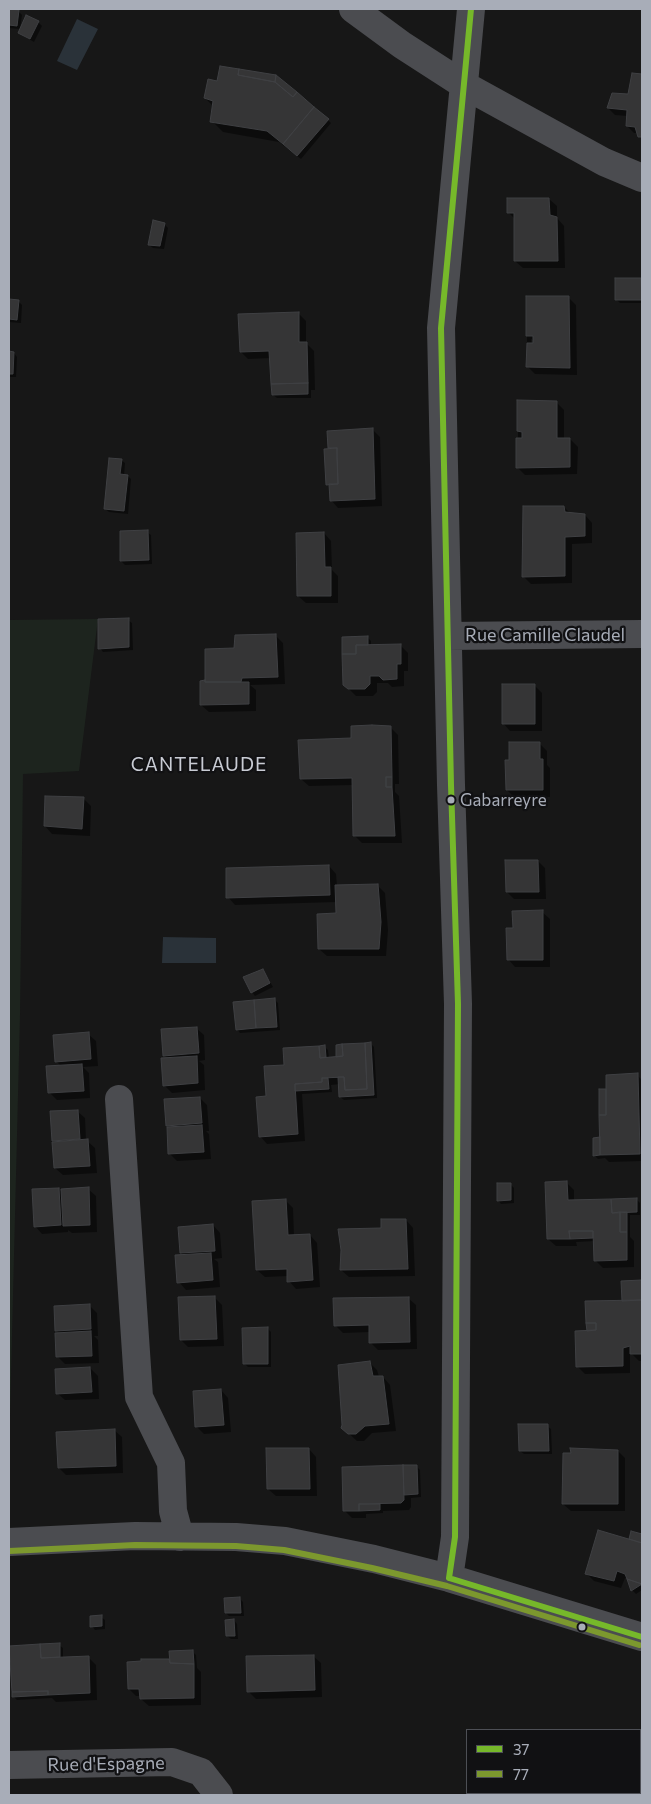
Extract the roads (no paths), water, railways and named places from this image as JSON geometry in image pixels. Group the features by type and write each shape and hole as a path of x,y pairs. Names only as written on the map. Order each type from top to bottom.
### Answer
{"street":[{"path":"353,9 402,45 464,85 604,162 642,178"},
{"path":"449,1578 455,1537 458,1004 441,328 472,9"},
{"name":"Rue Camille Claudel","path":"448,636 642,634"},
{"path":"119,1098 139,1397 171,1463 173,1511 180,1537"},
{"path":"9,1542 135,1536 236,1537 285,1541 374,1558 449,1578 642,1637"},
{"name":"Rue d'Espagne","path":"9,1765 172,1762 201,1772 219,1795"}],"place":[{"name":"Gabarreyre","path":"451,800"}],"district":[{"name":"CANTELAUDE","path":"199,765"}]}
